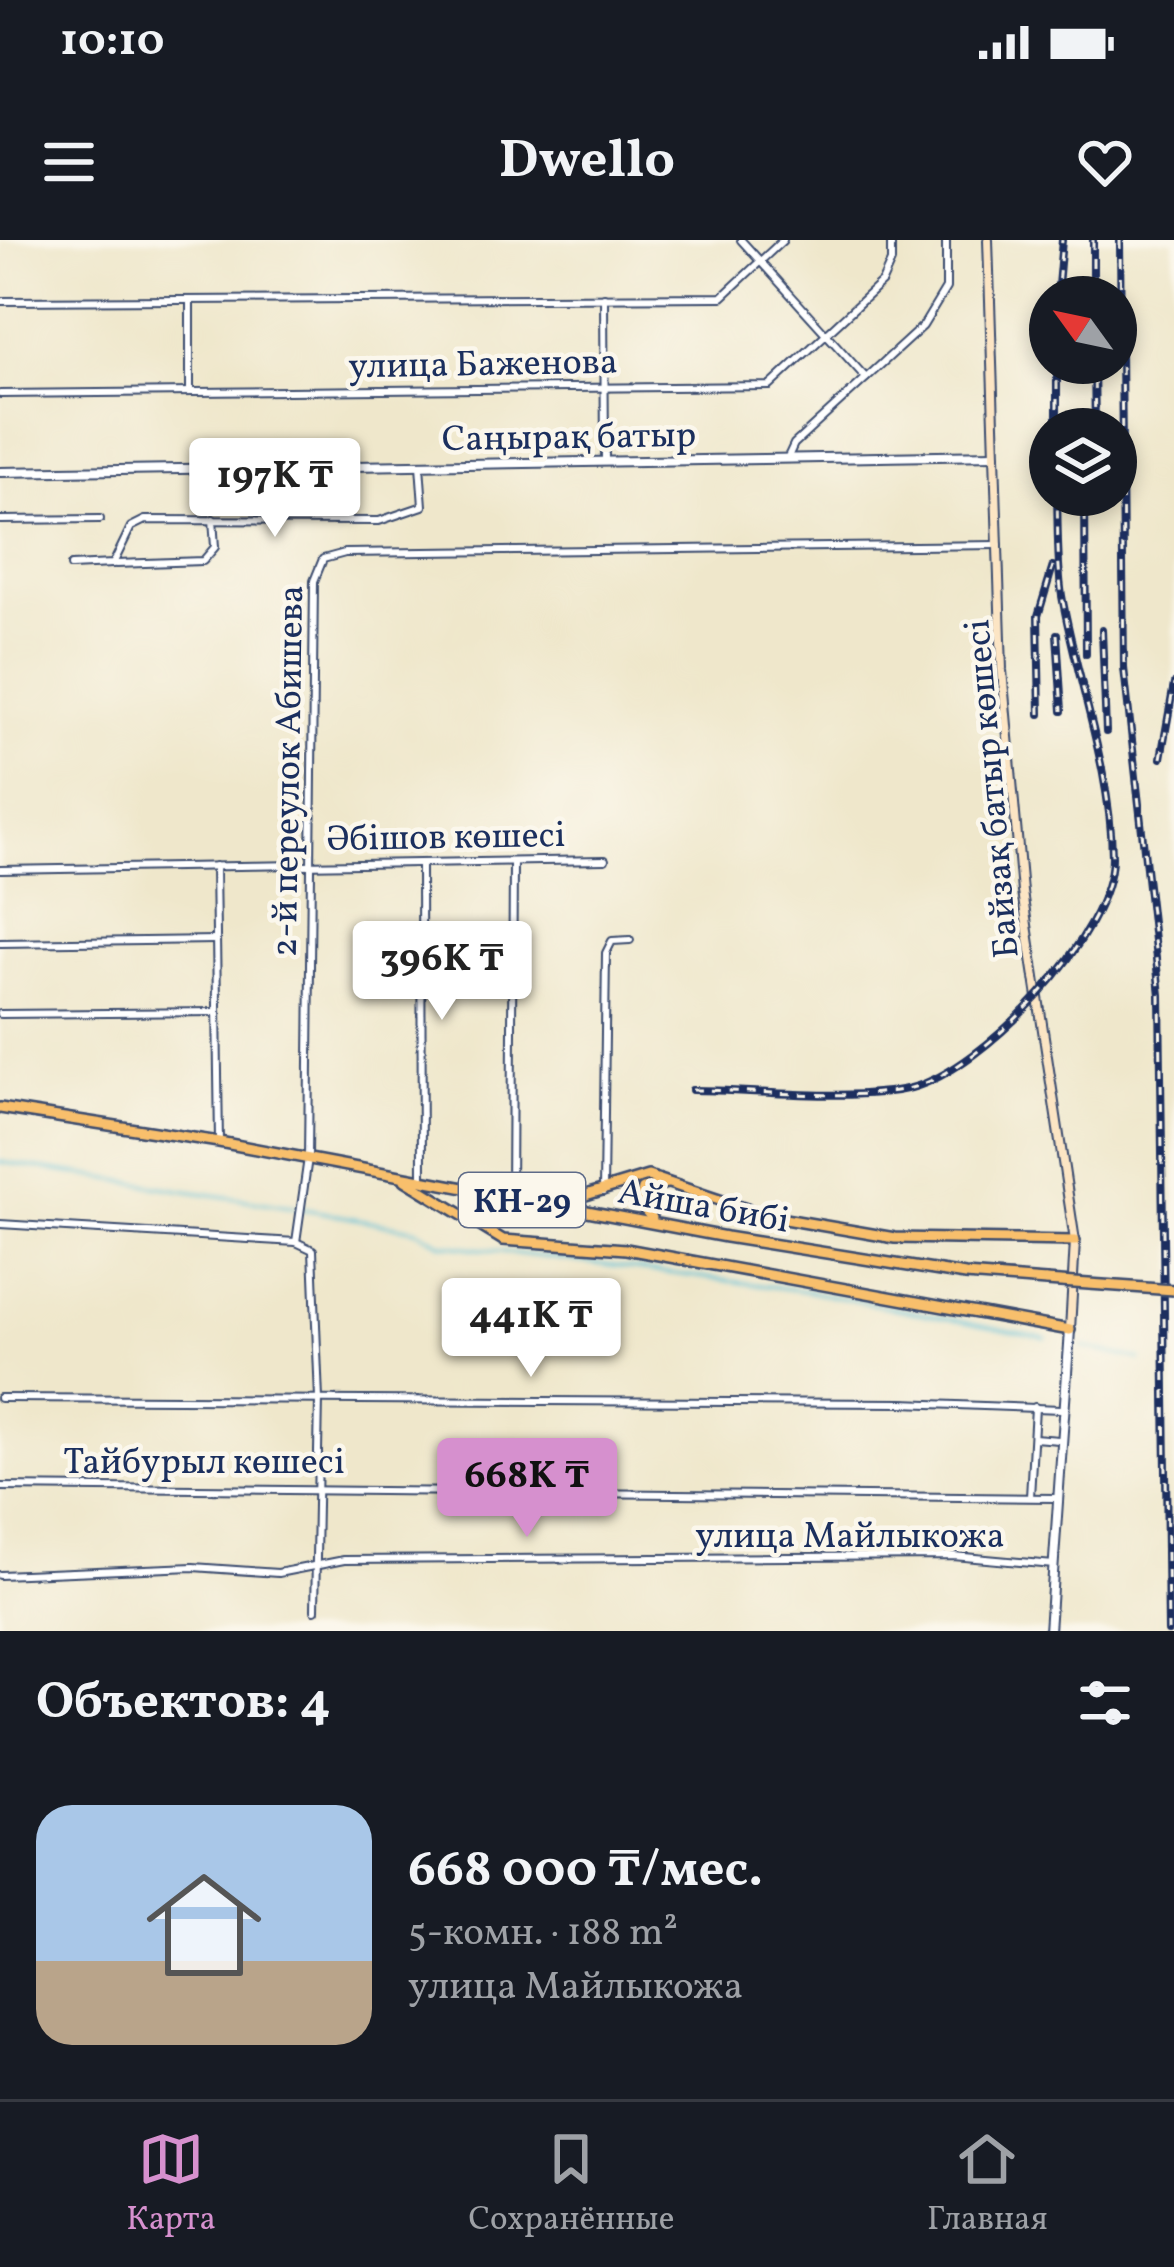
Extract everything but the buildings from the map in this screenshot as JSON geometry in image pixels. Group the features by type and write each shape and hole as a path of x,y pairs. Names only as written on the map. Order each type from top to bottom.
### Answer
{"main road":[{"name":"Байзақ батыр көшесі","path":"988,240 1002,670 1022,892 1075,1241 1070,1330"},
{"name":"Айша бибі","path":"0,1108 219,1142 965,1276 1174,1290"},
{"path":"550,1205 648,1176 767,1216 895,1238 1075,1241"},
{"path":"401,1177 496,1238 626,1249 1070,1330"},
{"path":"656,1222 643,1211 643,1189 657,1182 676,1184"},
{"path":"496,1238 487,1229 488,1210 492,1203 515,1198"}],"street":[{"path":"741,240 866,378"},
{"path":"0,302 722,297 763,264 783,240"},
{"name":"улица Баженова","path":"0,394 770,386 882,282 891,262 891,240"},
{"path":"788,458 794,444 923,326 946,288 946,240"},
{"path":"604,297 604,461"},
{"path":"190,302 190,391"},
{"name":"Саңырақ батыр","path":"0,472 995,455"},
{"path":"113,564 137,522 380,521 423,506 420,465"},
{"path":"0,520 100,519"},
{"path":"71,566 203,561 215,547 213,519"},
{"name":"2-й переулок Абишева","path":"296,1242 308,1158 314,581 323,559 345,553 999,545"},
{"name":"Әбішов көшесі","path":"0,870 605,860"},
{"path":"513,863 515,1198"},
{"path":"422,865 422,1180"},
{"path":"214,866 219,1142"},
{"path":"0,943 216,940"},
{"path":"603,1192 606,953 612,941 630,940"},
{"path":"0,1014 217,1012"},
{"path":"0,1224 305,1243 316,1258 315,1610"},
{"path":"1049,1631 1070,1330"},
{"path":"0,1398 1061,1408"},
{"path":"1030,1497 1035,1407"},
{"path":"1034,1438 1059,1440"},
{"name":"Тайбурыл көшесі","path":"0,1487 1056,1498"},
{"name":"улица Майлыкожа","path":"0,1575 193,1567 278,1573 344,1560 953,1556 1054,1565"}],"waterway":[{"path":"0,1162 310,1210 417,1230 442,1244 806,1291 1046,1338"},
{"path":"1083,1347 1141,1360"}],"railway":[{"path":"1059,276 1062,240"},
{"path":"1093,240 1093,276"},
{"path":"1120,240 1124,668 1160,995 1168,1631"},
{"path":"1057,384 1057,408"},
{"path":"1094,384 1095,408"},
{"path":"692,1090 862,1094 911,1088 973,1055 1007,1027 1068,959 1107,888 1112,856 1100,758 1062,596 1057,516"},
{"path":"1085,516 1086,654"},
{"path":"1040,714 1038,616 1053,566"},
{"path":"1102,630 1106,732"},
{"path":"1057,634 1062,711"},
{"path":"1161,758 1174,684"}]}
